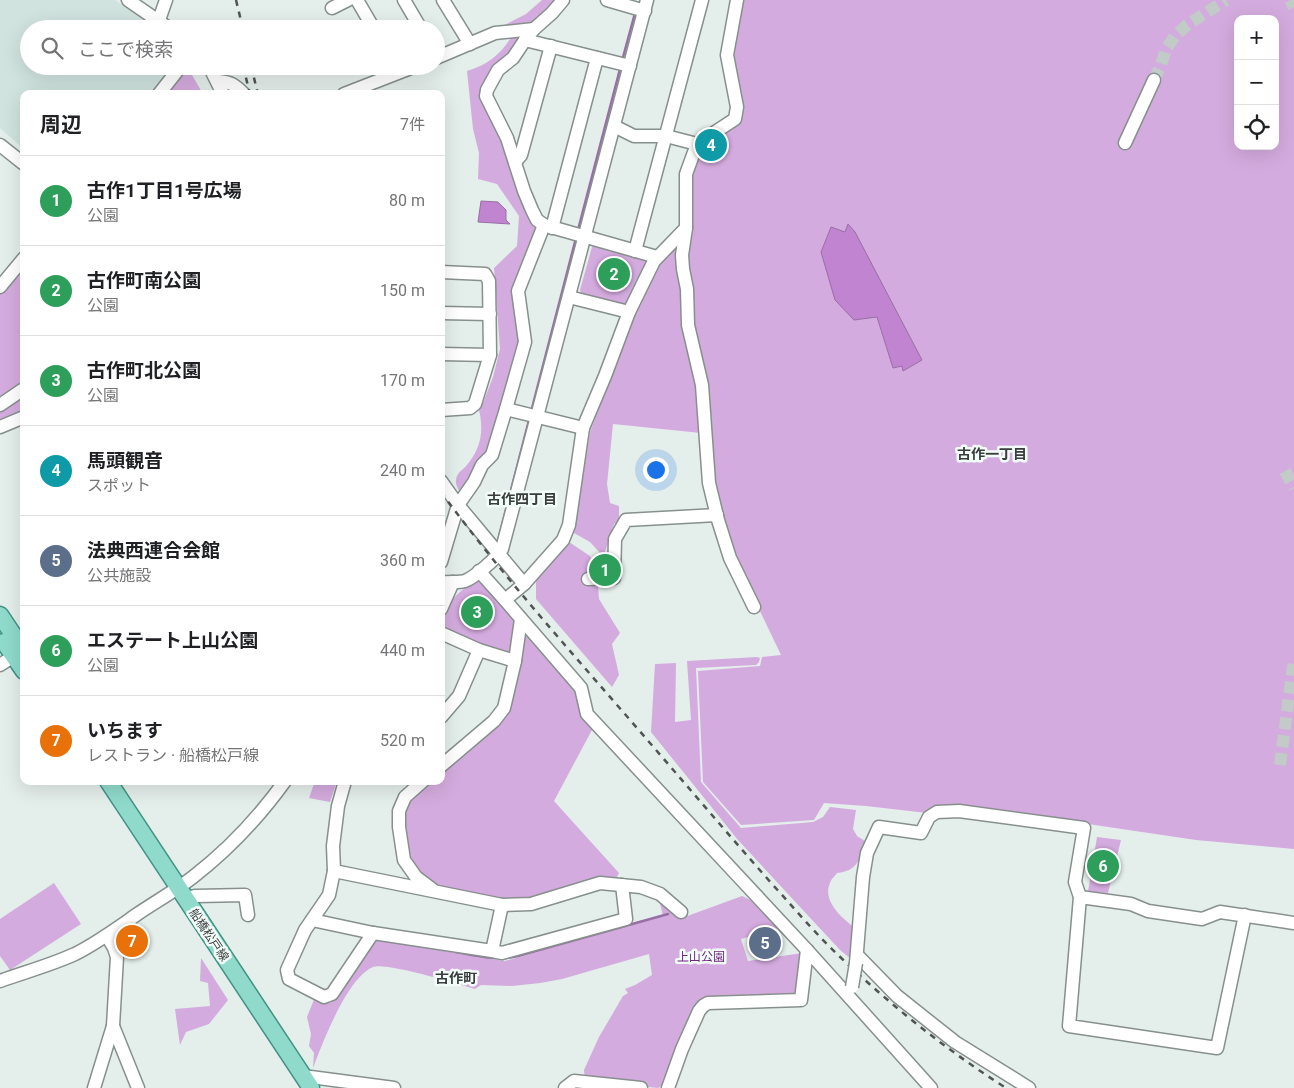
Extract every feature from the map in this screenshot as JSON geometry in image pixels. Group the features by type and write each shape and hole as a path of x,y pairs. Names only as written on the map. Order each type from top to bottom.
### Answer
{"main road":[{"path":"0,615 19,654"},
{"path":"0,636 19,654"},
{"name":"船橋松戸線","path":"98,785 178,893"},
{"name":"船橋松戸線","path":"110,785 178,893 304,1084"}],"street":[{"path":"128,0 159,20 166,0"},
{"path":"332,8 348,0"},
{"path":"357,0 369,20"},
{"path":"404,0 416,20"},
{"path":"443,0 470,44"},
{"path":"563,0 552,13 534,28 513,58 498,70 487,90 486,96 507,138 524,191 537,220 548,227 657,257"},
{"path":"447,582 466,580 499,554 505,542 646,5 607,0"},
{"path":"635,251 702,0"},
{"path":"737,0 727,55 737,106 735,119 697,144 686,174 686,228 682,255 687,289 688,325 702,385 709,483 730,558 754,607"},
{"path":"445,54 495,33 534,28"},
{"path":"524,40 630,66"},
{"path":"515,162 521,155 552,46"},
{"path":"445,549 458,505 474,482 482,465 492,455 525,342 518,291 548,227 597,58"},
{"path":"162,90 174,75"},
{"path":"214,75 221,90"},
{"path":"352,90 384,75"},
{"path":"1125,142 1154,80"},
{"path":"217,81 229,82 240,90"},
{"path":"614,126 634,136 666,136 697,144"},
{"path":"0,145 20,161"},
{"path":"506,600 524,584 566,535 583,428 629,312 654,260 686,228"},
{"path":"0,287 20,263"},
{"path":"445,272 485,274 489,281 490,314 490,355 475,404 470,408 445,410"},
{"path":"569,297 629,312"},
{"path":"445,313 490,314"},
{"path":"445,354 490,355"},
{"path":"0,405 20,391"},
{"path":"506,409 583,428"},
{"path":"0,427 20,419"},
{"path":"445,487 524,584"},
{"path":"588,579 614,578 616,539 626,520 717,515"},
{"path":"479,571 581,688 587,714 747,888 851,992 931,1088"},
{"path":"445,757 494,721 504,708 522,619"},
{"path":"445,635 479,650 515,661"},
{"path":"445,712 459,696 479,650"},
{"path":"0,665 19,654"},
{"path":"0,981 74,954 107,936 137,914 178,893 232,844 282,785"},
{"path":"344,785 336,814 333,846 334,871 329,895 305,930 287,970 290,979 324,997 332,994 373,933"},
{"path":"418,785 405,797 400,811 399,827 404,860 416,877 435,892"},
{"path":"851,992 857,959 863,877 867,853 879,827 921,833 929,817 937,812 959,811 1084,828 1075,882 1080,897 1069,1026 1217,1048 1245,915"},
{"path":"334,871 502,906 531,904 600,883 641,887 660,894 681,912"},
{"path":"312,920 373,933 502,954 626,919 622,885"},
{"path":"178,893 196,896 245,895 248,916"},
{"path":"1080,897 1131,904 1148,911 1202,919 1220,912 1294,923"},
{"path":"492,951 502,906"},
{"path":"94,1088 113,1026 117,957 107,936"},
{"path":"668,1088 682,1050 703,1006 708,1003 801,1000 807,950"},
{"path":"857,959 897,996 954,1042 1030,1088"},
{"path":"113,1026 138,1088"},
{"path":"565,1088 574,1081 641,1088"},
{"path":"304,1084 394,1088"}],"shaded area":[{"path":"0,0 115,0 145,20 20,20 20,75 167,75 155,90 20,90 20,146 0,128"},
{"path":"481,201 498,202 506,210 506,220 510,224 478,222"},
{"path":"848,224 855,232 922,360 903,371 902,366 893,368 877,317 854,320 835,300 821,252 831,227 845,232"}],"green space":[{"path":"542,0 557,0 508,56 494,67 490,112 539,228 511,292 521,342 488,452 461,495 456,484 457,477 472,459 478,446 481,432 479,410 493,377 500,349 494,268 517,246 519,216 497,184 478,179 479,153 473,129 467,71 484,64 497,55 508,43 517,27 497,29 526,14"},
{"path":"742,0 1294,0 1294,849 1196,840 1061,820 927,813 824,803 814,820 741,825 703,782 698,671 760,666 762,657 781,655 736,561 720,515 691,323 685,268 691,171 700,148 740,121 731,54"},
{"path":"182,75 192,75 201,90 170,90"},
{"path":"681,238 699,385 701,433 613,424 607,484 610,503 619,506 619,522 614,524 603,556 590,542 574,533 590,432 635,313 661,261"},
{"path":"598,244 652,258 628,308 582,295 580,290 592,247"},
{"path":"20,267 20,414 0,422 0,293"},
{"path":"569,542 590,556 597,574 599,599 620,633 612,644 619,675 612,687 536,599 536,577"},
{"path":"479,578 517,619 513,651 508,654 445,631 446,608 475,579"},
{"path":"525,633 530,636 575,686 593,728 554,801 619,873 616,879 529,899 500,900 440,886 419,874 408,856 403,813 409,800 428,785 445,785 445,770 496,725"},
{"path":"760,658 756,665 696,668 701,782 741,828 813,822 823,817 830,807 856,810 853,829 857,836 865,841 861,853 854,867 837,873 828,890 831,903 844,919 855,928 851,959 840,950 738,840 651,732 655,664 676,663 675,722 691,720 687,661"},
{"path":"314,785 336,785 330,802 309,798"},
{"path":"1097,837 1121,840 1108,893 1088,892"},
{"path":"54,883 81,924 10,970 0,956 0,919"},
{"name":"上山公園","path":"742,896 753,901 779,928 741,939 748,961 802,953 799,991 792,997 707,1000 665,1084 658,1088 585,1080 584,1070 599,1037 623,996 628,993 625,989 652,975 649,954 562,979 512,986 481,985 475,989 407,970 380,966 373,967 363,973 345,997 313,1068 314,1053 309,1046 311,1034 307,1017 315,997 326,1003 331,1003 368,948 377,940 505,961 663,916 659,899 682,918"},
{"path":"201,958 228,1000 209,1024 186,1032 180,1045 175,1009 210,1006 208,983 200,981"}],"waterway":[{"path":"622,61 635,13"},
{"path":"578,230 620,69"},
{"path":"531,412 576,238"},
{"path":"499,537 529,420"},
{"path":"456,952 495,958 518,956 668,914"}],"tunnel":[{"path":"1154,80 1166,49 1175,36 1187,25 1226,0"},
{"path":"1290,0 1294,7"},
{"path":"1285,471 1294,488"},
{"path":"1280,765 1294,659"}],"railway":[{"path":"236,0 241,20"},
{"path":"245,75 249,90"},
{"path":"253,75 257,90"},
{"path":"445,497 546,623 820,937 897,1008 961,1058 1006,1088"}],"place":[{"name":"馬頭観音","path":"711,145"},
{"name":"古作町南公園","path":"614,274"},
{"name":"古作1丁目1号広場","path":"605,570"},
{"name":"古作町北公園","path":"477,612"},
{"name":"エステート上山公園","path":"1103,866"},
{"name":"いちます","path":"132,941"},
{"name":"法典西連合会館","path":"765,943"}],"district":[{"name":"古作一丁目","path":"992,454"},
{"name":"古作四丁目","path":"522,499"},
{"name":"古作町","path":"456,978"}]}
